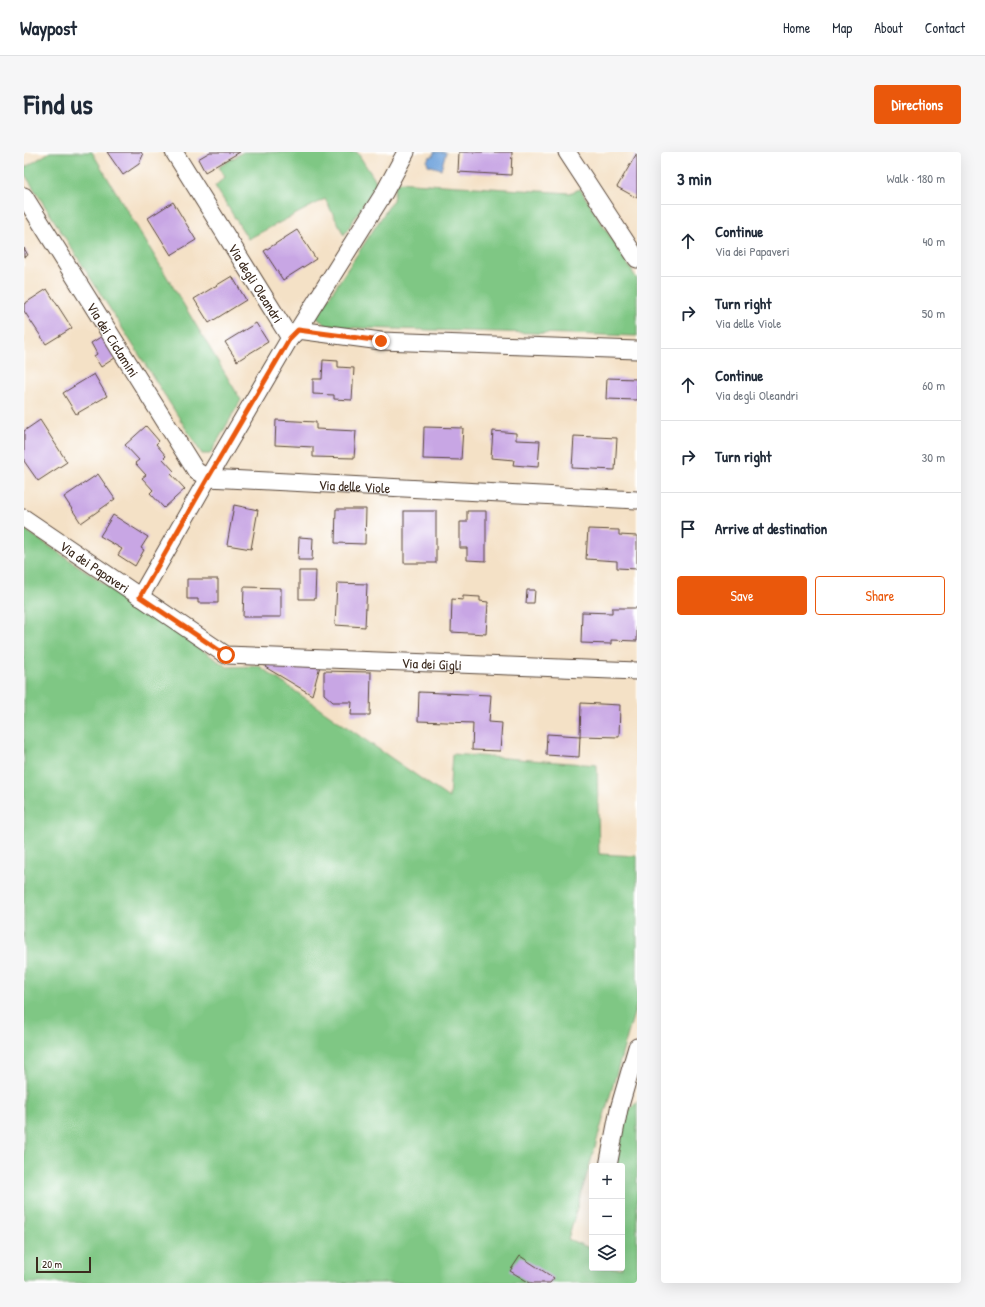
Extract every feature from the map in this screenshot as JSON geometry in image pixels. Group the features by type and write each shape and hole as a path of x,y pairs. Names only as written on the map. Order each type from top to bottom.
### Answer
{"street":[{"name":"Via degli Oleandri","path":"174,152 294,334 208,478"},
{"path":"406,152 384,193 294,334 381,341 637,350"},
{"path":"567,152 637,259"},
{"name":"Via dei Ciclamini","path":"24,196 196,471 208,478"},
{"path":"140,597 208,478"},
{"name":"Via delle Viole","path":"208,478 637,500"},
{"name":"Via dei Papaveri","path":"24,518 226,655"},
{"name":"Via dei Gigli","path":"226,655 637,671"},
{"path":"609,1163 618,1109 637,1047"},
{"path":"618,1109 637,1095"}],"green space":[{"path":"50,152 92,152 241,400 210,454 202,454 24,173 24,168"},
{"path":"243,152 357,152 377,183 344,235 325,199 248,239 215,186 225,177 219,167"},
{"path":"396,182 570,193 580,189 637,279 637,336 328,327 316,317 393,200"},
{"path":"24,529 227,667 259,666 449,798 452,754 597,765 599,854 637,856 637,1003 568,1239 589,1248 589,1271 625,1271 625,1163 616,1163 623,1117 637,1101 637,1283 24,1283"}],"water":[{"path":"434,152 446,152 441,169 428,165 427,161 429,157 433,156"}],"building":[{"path":"107,152 141,152 143,155 139,164 123,175"},
{"path":"210,152 240,152 205,172 198,159"},
{"path":"459,152 512,152 511,175 458,172"},
{"path":"637,153 637,198 617,187"},
{"path":"173,202 196,240 171,255 148,218"},
{"path":"297,230 316,259 283,280 264,251"},
{"path":"24,248 28,255 24,257"},
{"path":"232,276 246,300 209,323 194,299"},
{"path":"47,289 72,328 46,344 24,311 24,304"},
{"path":"256,323 268,342 237,361 225,342"},
{"path":"104,335 118,356 101,367 94,356 97,354 91,343"},
{"path":"323,360 338,361 338,367 354,368 352,400 334,399 334,395 313,394 313,379 322,379"},
{"path":"94,374 107,396 76,414 63,393"},
{"path":"607,378 637,379 637,400 606,399"},
{"path":"40,420 67,462 38,481 24,461 24,431"},
{"path":"276,420 316,422 316,429 356,431 354,458 313,457 313,447 275,445"},
{"path":"146,426 159,441 156,444 166,456 163,459 174,471 171,474 185,489 164,508 150,493 153,490 142,478 146,475 135,463 139,460 125,445"},
{"path":"424,427 463,428 461,460 423,459"},
{"path":"493,431 516,433 516,440 540,441 538,467 513,465 514,460 491,458"},
{"path":"574,436 617,438 615,470 572,468"},
{"path":"98,474 115,499 81,523 64,497"},
{"path":"234,505 258,510 251,549 227,545"},
{"path":"336,509 366,509 365,544 335,543"},
{"path":"404,511 436,511 436,563 404,563"},
{"path":"467,511 486,511 486,561 467,560 467,548 460,548 460,522 467,522"},
{"path":"113,515 148,537 141,548 144,550 135,566 118,555 122,549 100,536"},
{"path":"588,529 619,530 619,535 637,536 637,569 617,568 617,561 586,559"},
{"path":"299,537 313,538 312,560 298,560"},
{"path":"299,571 316,571 315,599 299,599"},
{"path":"187,579 218,579 218,603 198,603 198,599 187,599"},
{"path":"337,583 367,584 365,627 335,625"},
{"path":"244,587 281,588 281,617 243,617"},
{"path":"527,590 535,590 534,603 526,603"},
{"path":"463,596 480,597 480,601 488,602 486,634 451,632 452,599 463,600"},
{"path":"612,608 637,608 637,641 611,640 611,644 581,643 582,612 612,613"},
{"path":"267,663 320,666 312,695 265,667"},
{"path":"324,671 371,672 370,715 351,715 352,702 333,702 324,694"},
{"path":"419,692 491,695 489,722 502,723 500,751 472,750 473,723 418,721"},
{"path":"581,703 620,705 619,737 580,736"},
{"path":"547,734 580,736 579,757 546,755"},
{"path":"520,1256 554,1278 550,1283 530,1283 510,1271"}],"route":[{"path":"226,655 140,597 290,338 298,330 381,341"}]}
